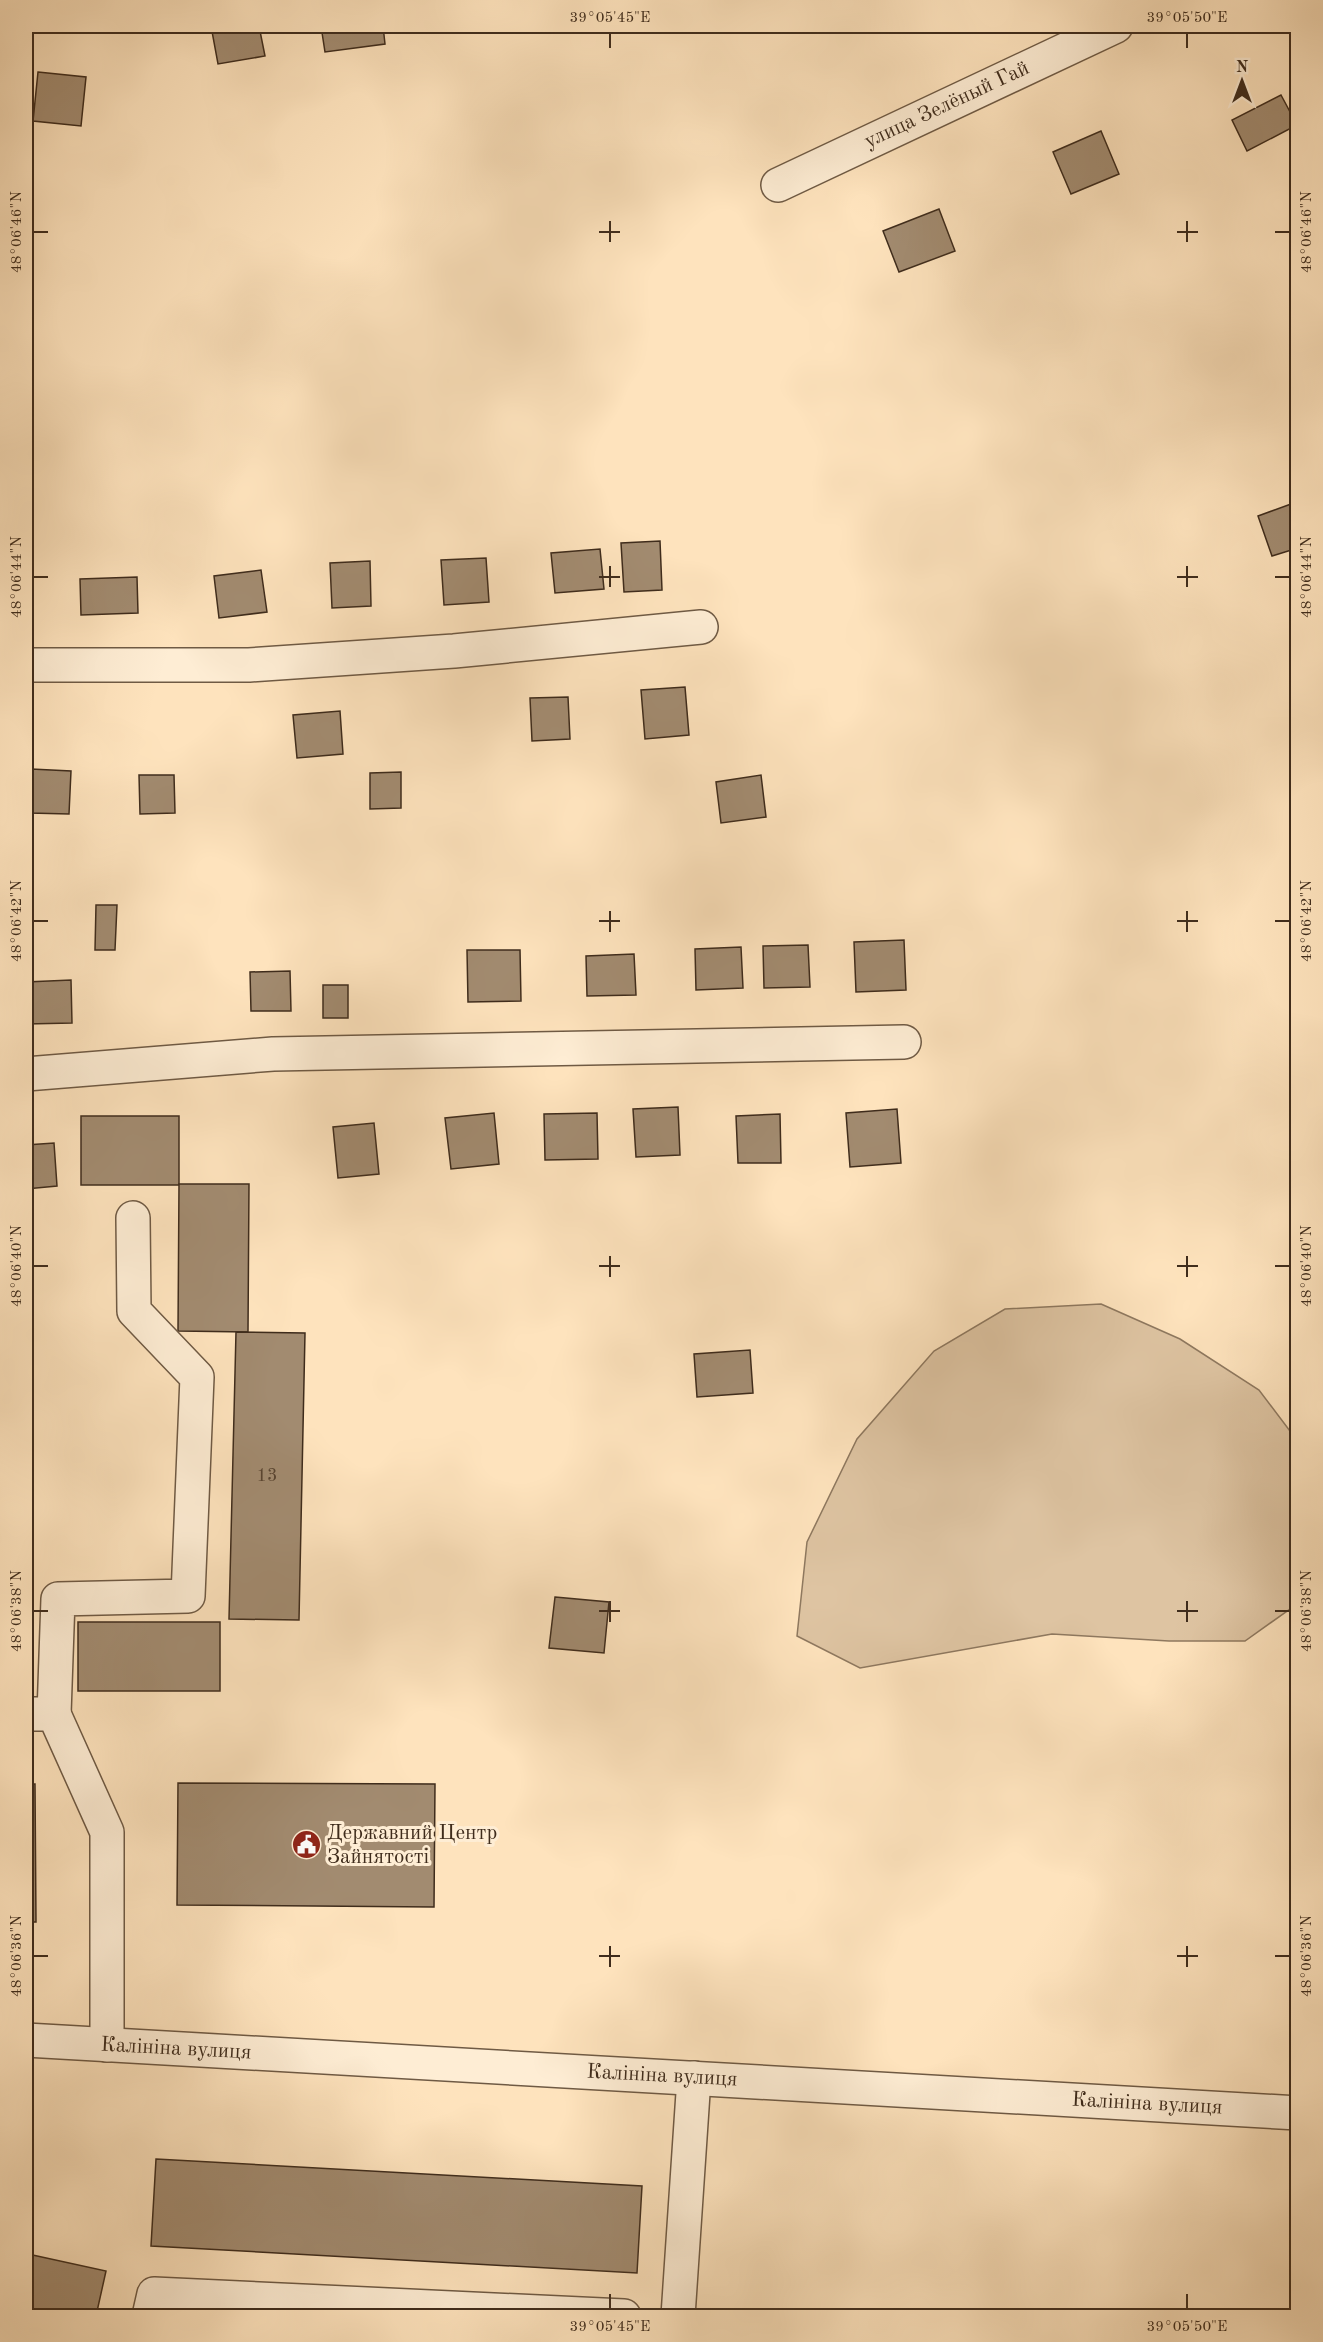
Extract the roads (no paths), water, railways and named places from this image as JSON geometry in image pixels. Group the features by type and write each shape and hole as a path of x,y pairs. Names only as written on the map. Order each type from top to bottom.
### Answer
{"street":[{"name":"улица Зелёный Гай","path":"778,185 1116,26"},
{"path":"26,665 249,665 454,651 701,627"},
{"path":"26,1074 273,1054 904,1042"},
{"path":"107,2045 107,1832 40,1714 58,1599 188,1596 197,1377 134,1311 133,1218"},
{"name":"Калініна вулиця","path":"26,2040 1298,2113"},
{"path":"678,2316 694,2078"},
{"path":"149,2316 154,2294 624,2316"}],"place":[{"name":"Державний Центр Зайнятості","path":"306,1845"}]}
